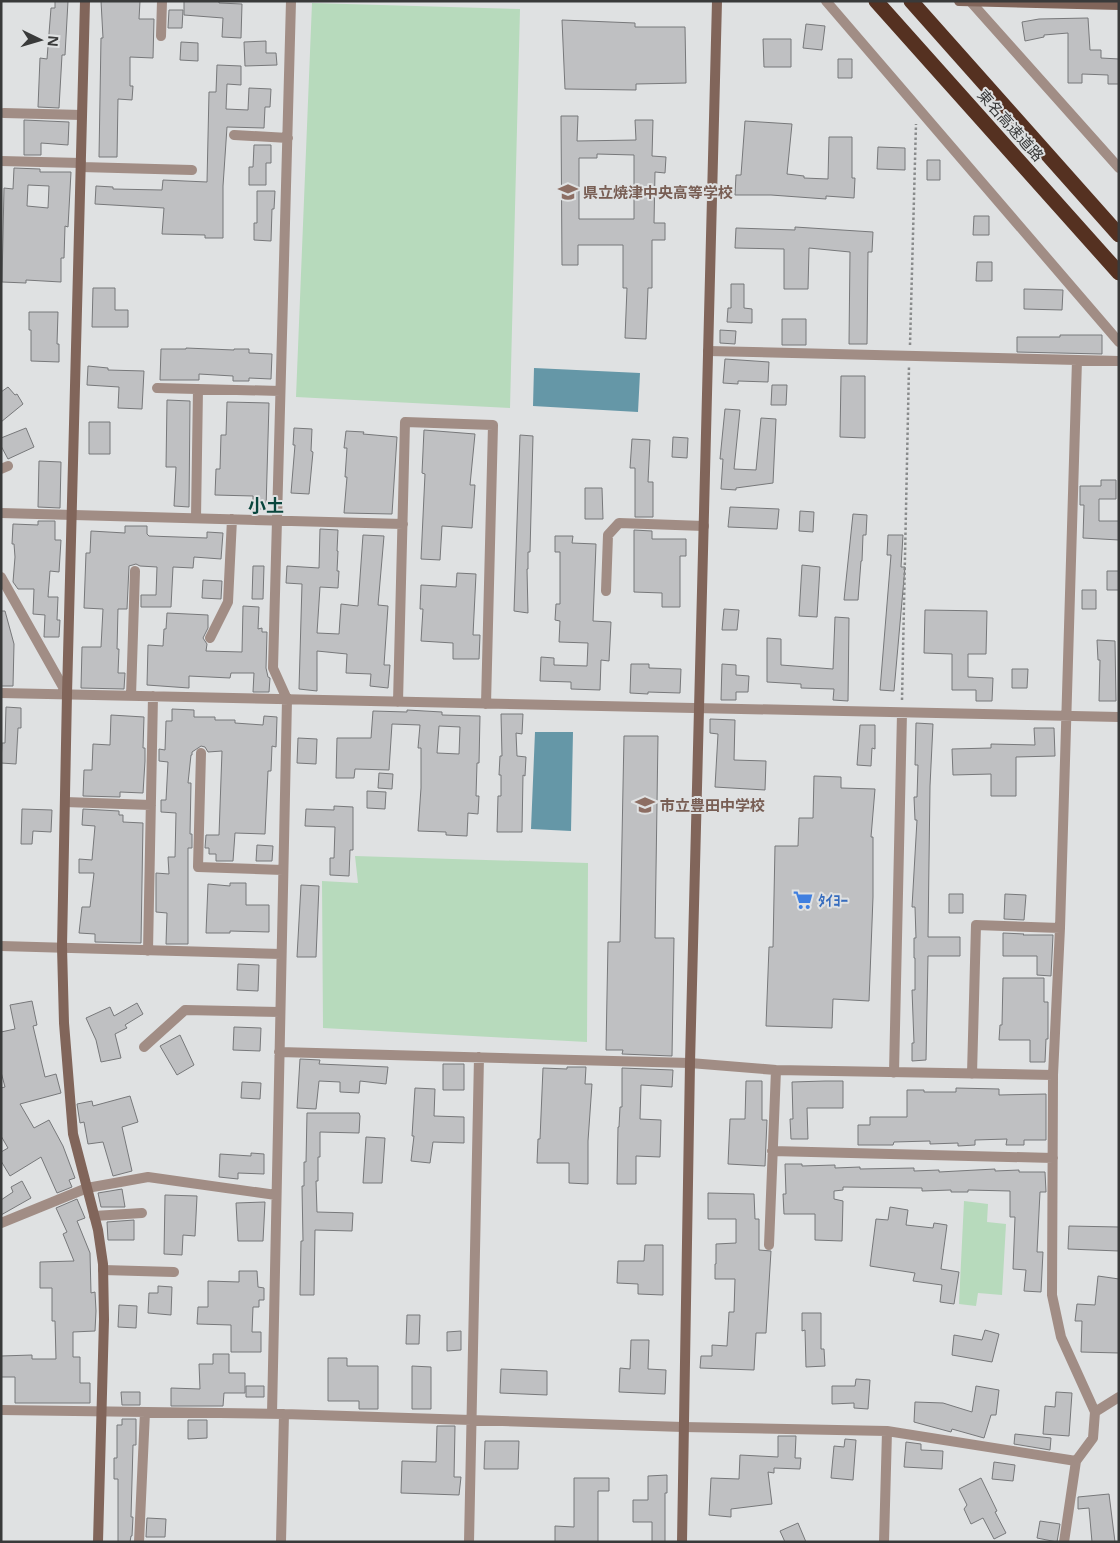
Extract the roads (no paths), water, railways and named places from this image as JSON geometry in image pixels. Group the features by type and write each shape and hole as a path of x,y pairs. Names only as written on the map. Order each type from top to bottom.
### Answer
{"highway":[{"name":"東名高速道路","path":"876,1 1119,273"},
{"name":"東名高速道路","path":"911,1 1119,235"}],"street":[{"path":"85,1 62,947 64,1023 73,1134 98,1230 103,1270 104,1319 98,1542"},
{"path":"161,36 162,1"},
{"path":"272,1414 286,699 273,668 291,1"},
{"path":"682,1542 690,1063 717,1"},
{"path":"826,1 1119,342"},
{"path":"959,1 1119,5"},
{"path":"970,1 1119,168"},
{"path":"4,114 82,115"},
{"path":"234,135 288,138"},
{"path":"1,161 192,170"},
{"path":"708,351 1119,361"},
{"path":"1064,1542 1076,1461 1093,1438 1095,1412 1061,1337 1052,1295 1053,1075 1060,928 1077,360"},
{"path":"157,388 280,391"},
{"path":"196,518 198,389"},
{"path":"398,702 406,422 493,425 486,704"},
{"path":"1,513 403,524"},
{"path":"210,638 228,602 232,519"},
{"path":"606,591 608,535 619,523 704,526"},
{"path":"131,696 135,571"},
{"path":"1,577 67,694"},
{"path":"1,693 1119,717"},
{"path":"148,951 154,696"},
{"path":"894,1073 902,713"},
{"path":"201,753 198,867 283,870"},
{"path":"65,802 151,805"},
{"path":"972,1074 976,925 1060,928"},
{"path":"1,956 2,946 281,954"},
{"path":"144,1047 185,1010 280,1012"},
{"path":"279,1052 690,1063 776,1070 1053,1075"},
{"path":"469,1542 479,1057"},
{"path":"769,1245 776,1070"},
{"path":"772,1151 1053,1158"},
{"path":"1,1223 87,1188 148,1177 276,1195"},
{"path":"94,1216 142,1213"},
{"path":"103,1270 174,1272"},
{"path":"1095,1412 1119,1397"},
{"path":"1,1410 284,1414 887,1432 1076,1461"},
{"path":"139,1542 145,1412"},
{"path":"281,1542 284,1414"},
{"path":"884,1542 887,1432"}],"water":[{"path":"534,368 640,373 638,412 533,406"},
{"path":"535,732 573,732 571,831 531,829"}],"place":[{"name":"県立焼津中央高等学校","path":"568,192"},
{"name":"市立豊田中学校","path":"645,805"},
{"name":"ﾀｲﾖｰ","path":"803,900"}],"district":[{"name":"小土","path":"266,505"}]}
